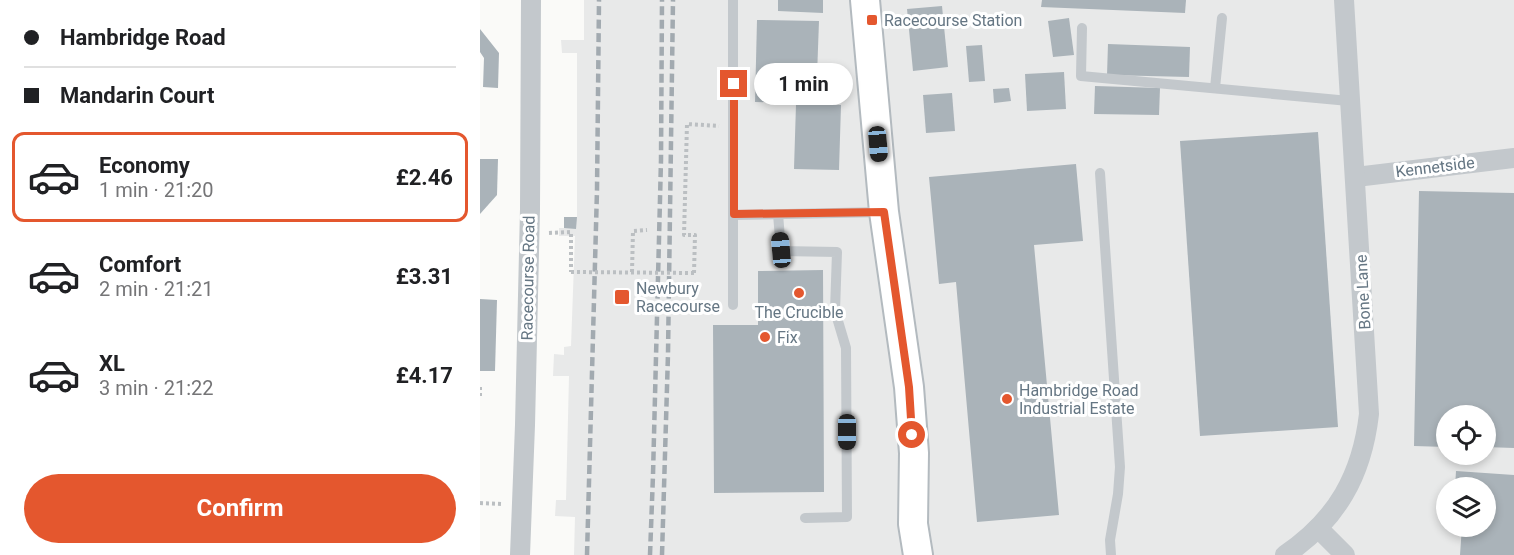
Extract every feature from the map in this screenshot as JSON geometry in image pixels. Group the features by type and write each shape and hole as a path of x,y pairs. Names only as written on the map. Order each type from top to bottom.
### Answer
{"main road":[{"path":"865,0 884,212 909,387 914,453 913,524 918,555"}],"street":[{"name":"Racecourse Road","path":"520,555 530,220 531,0"},
{"name":"Bone Lane","path":"1285,555 1318,528 1345,493 1363,453 1369,414 1344,0"},
{"name":"Kennetside","path":"1356,177 1514,158"},
{"path":"1318,528 1345,555"}],"lane":[{"path":"733,0 733,305"},
{"path":"1215,88 1222,18"},
{"path":"1082,28 1081,76 1349,101"},
{"path":"1100,173 1120,467 1110,540 1111,555"},
{"path":"734,214 884,212"},
{"path":"778,214 781,250 837,252 835,311 846,348 847,517 805,518"}],"path":[{"path":"545,233 571,232 571,272 694,273 695,235 684,235 687,124 702,126"},
{"path":"632,272 633,231 647,231"},
{"path":"480,387 480,399"}],"shaded area":[{"path":"584,0 1514,0 1514,555 574,555 575,517 555,516 556,500 566,500 569,376 553,376 554,354 564,355 564,347 571,346 575,236 559,236 559,228 564,228 564,217 577,217 577,53 562,53 561,40 584,40"}],"building":[{"path":"778,0 823,0 823,13 778,11"},
{"path":"1042,0 1186,0 1185,13 1041,7"},
{"path":"942,6 948,67 913,71 907,9"},
{"path":"1069,18 1074,55 1053,57 1048,21"},
{"path":"757,20 819,21 816,103 755,102"},
{"path":"480,29 499,53 498,88 483,87 484,58 480,52"},
{"path":"1108,44 1190,47 1189,77 1107,75"},
{"path":"982,45 985,81 969,82 966,46"},
{"path":"1064,72 1066,109 1027,111 1025,74"},
{"path":"1095,86 1160,88 1159,115 1094,114"},
{"path":"1009,88 1011,101 994,103 993,89"},
{"path":"952,93 955,131 926,133 923,95"},
{"path":"796,104 841,105 839,170 794,169"},
{"path":"1318,132 1338,427 1200,436 1180,141"},
{"path":"480,159 498,159 497,195 480,214"},
{"name":"Hambridge Road Industrial Estate","path":"1076,164 1083,241 1034,245 1059,515 977,522 956,282 939,284 929,177"},
{"path":"1419,191 1514,193 1514,448 1496,447 1496,405 1436,405 1436,447 1414,446"},
{"path":"564,217 577,217 576,229 564,228"},
{"path":"823,270 824,492 714,493 713,325 758,325 758,271"},
{"path":"480,299 497,300 495,371 480,371"},
{"path":"1456,471 1514,475 1514,555 1460,555 1461,537 1496,537 1496,477 1456,477"}],"railway":[{"path":"587,555 597,190 599,0"},
{"path":"650,555 661,160 662,0"},
{"path":"662,555 668,354 673,0"}],"place":[{"name":"Racecourse Station","path":"872,20"},
{"name":"The Crucible","path":"799,293"},
{"name":"Newbury Racecourse","path":"622,297"},
{"name":"Fix","path":"765,337"},
{"name":"Hambridge Road Industrial Estate","path":"1007,399"}],"route":[{"path":"734,84 734,214 884,212 909,387 912,435"}]}
